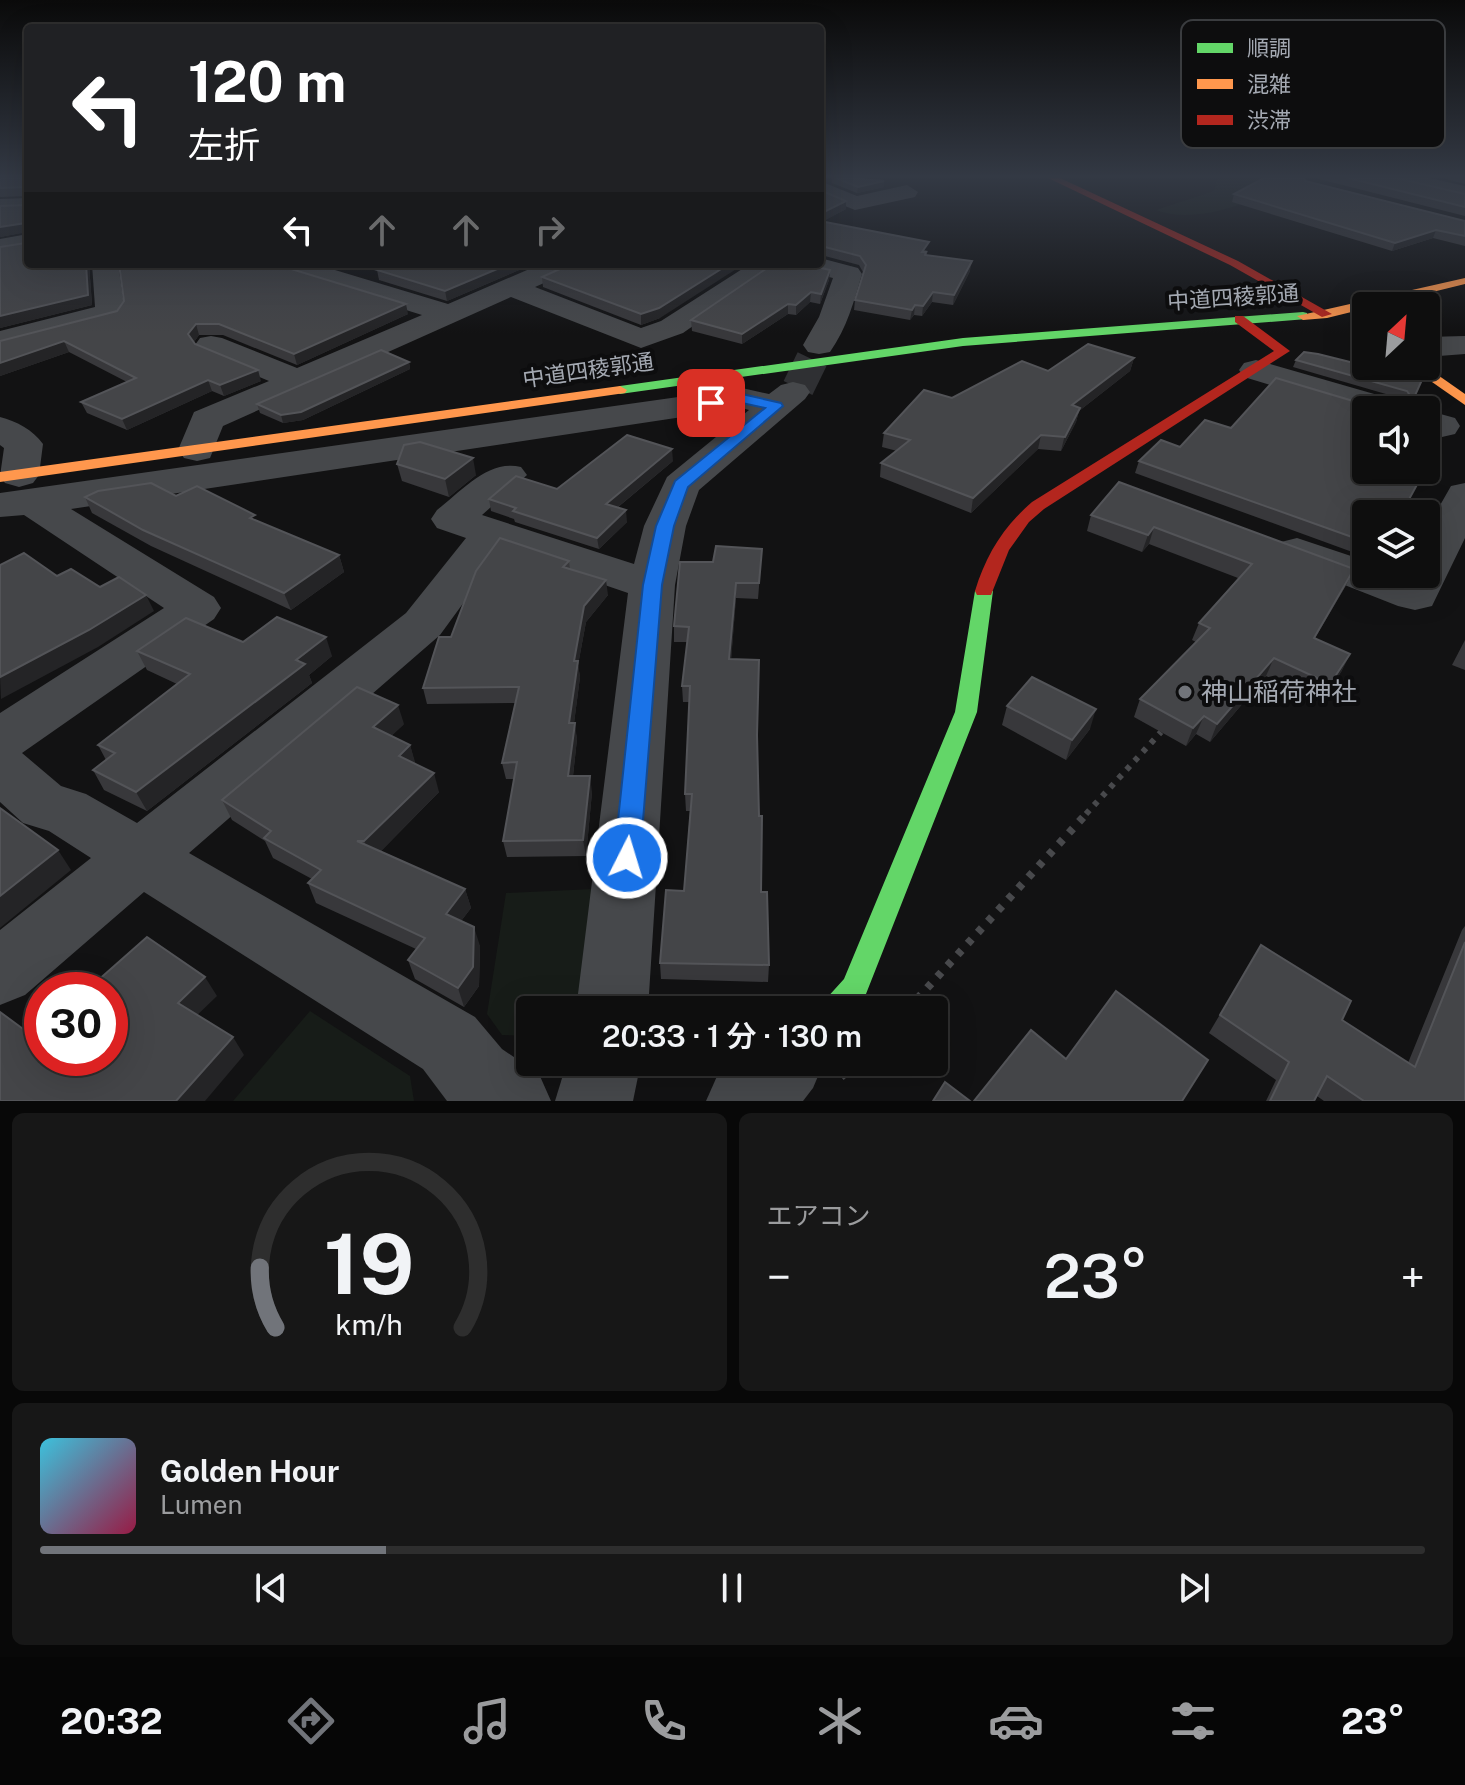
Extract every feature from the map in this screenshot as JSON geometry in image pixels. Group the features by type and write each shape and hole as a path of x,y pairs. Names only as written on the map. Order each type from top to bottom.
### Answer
{"street":[{"path":"1162,229 1234,263 1352,328"},
{"path":"0,247 24,243"},
{"path":"0,341 110,312 105,268"},
{"path":"300,268 441,311"},
{"path":"197,450 207,420 556,268"},
{"path":"513,288 641,339 672,327 762,268"},
{"path":"613,996 652,585 665,526 681,485 798,380 834,317 848,274 824,268"},
{"name":"中道四稜郭通","path":"13,490 197,450 963,342 1327,314 1465,281"},
{"path":"848,996 854,989 966,712 984,589 1004,538 1066,486 1093,473 1283,351 1239,319"},
{"path":"211,345 289,377"},
{"path":"1440,346 1465,345"},
{"path":"1256,370 1352,399"},
{"path":"13,490 742,398 798,380"},
{"path":"1424,380 1444,416"},
{"path":"0,428 24,444 13,490"},
{"path":"1093,473 1137,490"},
{"path":"507,475 452,519 652,585"},
{"path":"0,740 197,608 13,490"},
{"path":"1440,548 1462,506"},
{"path":"0,972 423,624 492,534"},
{"path":"1254,534 1352,571"},
{"path":"1397,588 1415,595 1419,588"},
{"path":"0,768 44,806 65,811 449,1043 481,1093"},
{"path":"594,1101 600,1076"},
{"path":"745,1101 775,1076"}],"path":[{"path":"920,996 1161,732"}],"shaded area":[{"path":"593,889 581,996 516,996 516,1036 502,1035 487,1014 506,893"},
{"path":"310,1011 410,1076 414,1101 233,1101"}],"building":[{"path":"824,229 863,229 929,242 922,252 926,252 925,255 972,261 954,295 933,292 923,306 915,305 912,310 855,300 866,265 860,256 824,247"},
{"path":"1350,229 1465,229 1465,236 1436,230 1395,243"},
{"path":"24,243 24,268 86,268 88,295 0,316 0,247"},
{"path":"120,268 288,268 406,304 294,354 219,324 196,324 188,334 195,344 258,370 220,385 208,380 122,419 81,402 136,378 64,341 0,363 0,341 117,311 124,301"},
{"path":"382,268 500,268 445,291 377,270"},
{"path":"562,268 723,268 659,308 641,314 542,277"},
{"path":"767,268 830,270 821,294 811,292 796,305 788,304 742,334 691,320"},
{"path":"1088,344 1134,358 1072,405 1080,408 1065,437 1041,435 973,498 881,463 910,440 884,433 924,390 952,398 1022,361 1048,371"},
{"path":"381,350 409,362 301,412 281,415 257,404"},
{"path":"1304,352 1352,362 1352,376 1296,360"},
{"path":"1276,378 1352,401 1352,484 1417,484 1409,500 1352,500 1352,537 1139,461 1161,440 1180,447 1205,420 1231,428"},
{"path":"1368,380 1422,380 1415,396 1410,396 1407,391"},
{"path":"627,435 672,449 606,504 626,510 597,538 513,511 516,508 489,499 516,476 557,489"},
{"path":"420,442 473,458 445,479 397,464 404,445"},
{"path":"1119,482 1352,568 1314,638 1350,654 1330,684 1274,658 1217,724 1204,716 1193,728 1140,699 1210,628 1199,623 1252,564 1154,527 1148,535 1091,515"},
{"path":"151,483 176,496 197,486 255,515 250,518 339,555 284,593 143,530 85,497 98,491"},
{"path":"500,538 569,561 563,567 606,580 584,606 574,661 578,661 569,723 575,723 568,776 590,776 583,840 503,841 517,762 502,763 519,687 423,688 439,637 451,637 476,571"},
{"path":"716,546 762,549 759,583 736,583 729,659 759,660 757,735 759,816 762,816 761,892 767,892 769,965 660,963 666,890 684,891 692,794 685,794 690,686 682,686 689,627 674,626 680,562 713,562"},
{"path":"24,553 57,576 71,569 100,587 119,577 146,595 89,630 0,677 0,565"},
{"path":"277,617 326,637 296,660 305,664 136,792 93,770 115,753 98,745 190,674 137,651 186,618 243,642"},
{"path":"1032,677 1096,709 1072,740 1007,706"},
{"path":"357,687 398,705 373,727 410,745 399,756 434,773 364,841 357,841 465,889 446,914 474,927 473,967 458,988 408,960 425,938 308,883 321,870 264,838 271,831 222,800"},
{"path":"0,808 58,850 0,896"},
{"path":"147,937 205,977 178,1003 233,1037 176,1101 0,1101 0,1012 24,1030 24,1076 128,1076 128,972 107,972"},
{"path":"1465,942 1465,1101 1364,1101 1327,1076 1314,1101 1270,1101 1289,1062 1220,1015 1261,945 1351,1001 1342,1020 1415,1067"},
{"path":"1116,991 1208,1060 1182,1101 974,1101 1031,1030 1066,1059"},
{"path":"945,1082 970,1101 933,1101"}],"tunnel":[{"path":"798,388 819,345"}],"traffic: fast":[{"path":"620,390 963,342 1303,316"},
{"path":"848,996 854,989 966,712 984,591"}],"traffic: slow":[{"path":"1303,316 1327,314 1465,281"},
{"path":"1436,380 1465,401"},
{"path":"0,477 620,390"}],"traffic: jam":[{"path":"1162,229 1234,263 1326,314"},
{"path":"984,591 1000,550 1023,518 1054,494 1093,473 1283,351 1239,319"}],"place":[{"name":"神山稲荷神社","path":"1185,692"}],"route":[{"path":"627,858 652,585 665,526 681,485 776,406 742,398 711,403"}]}
